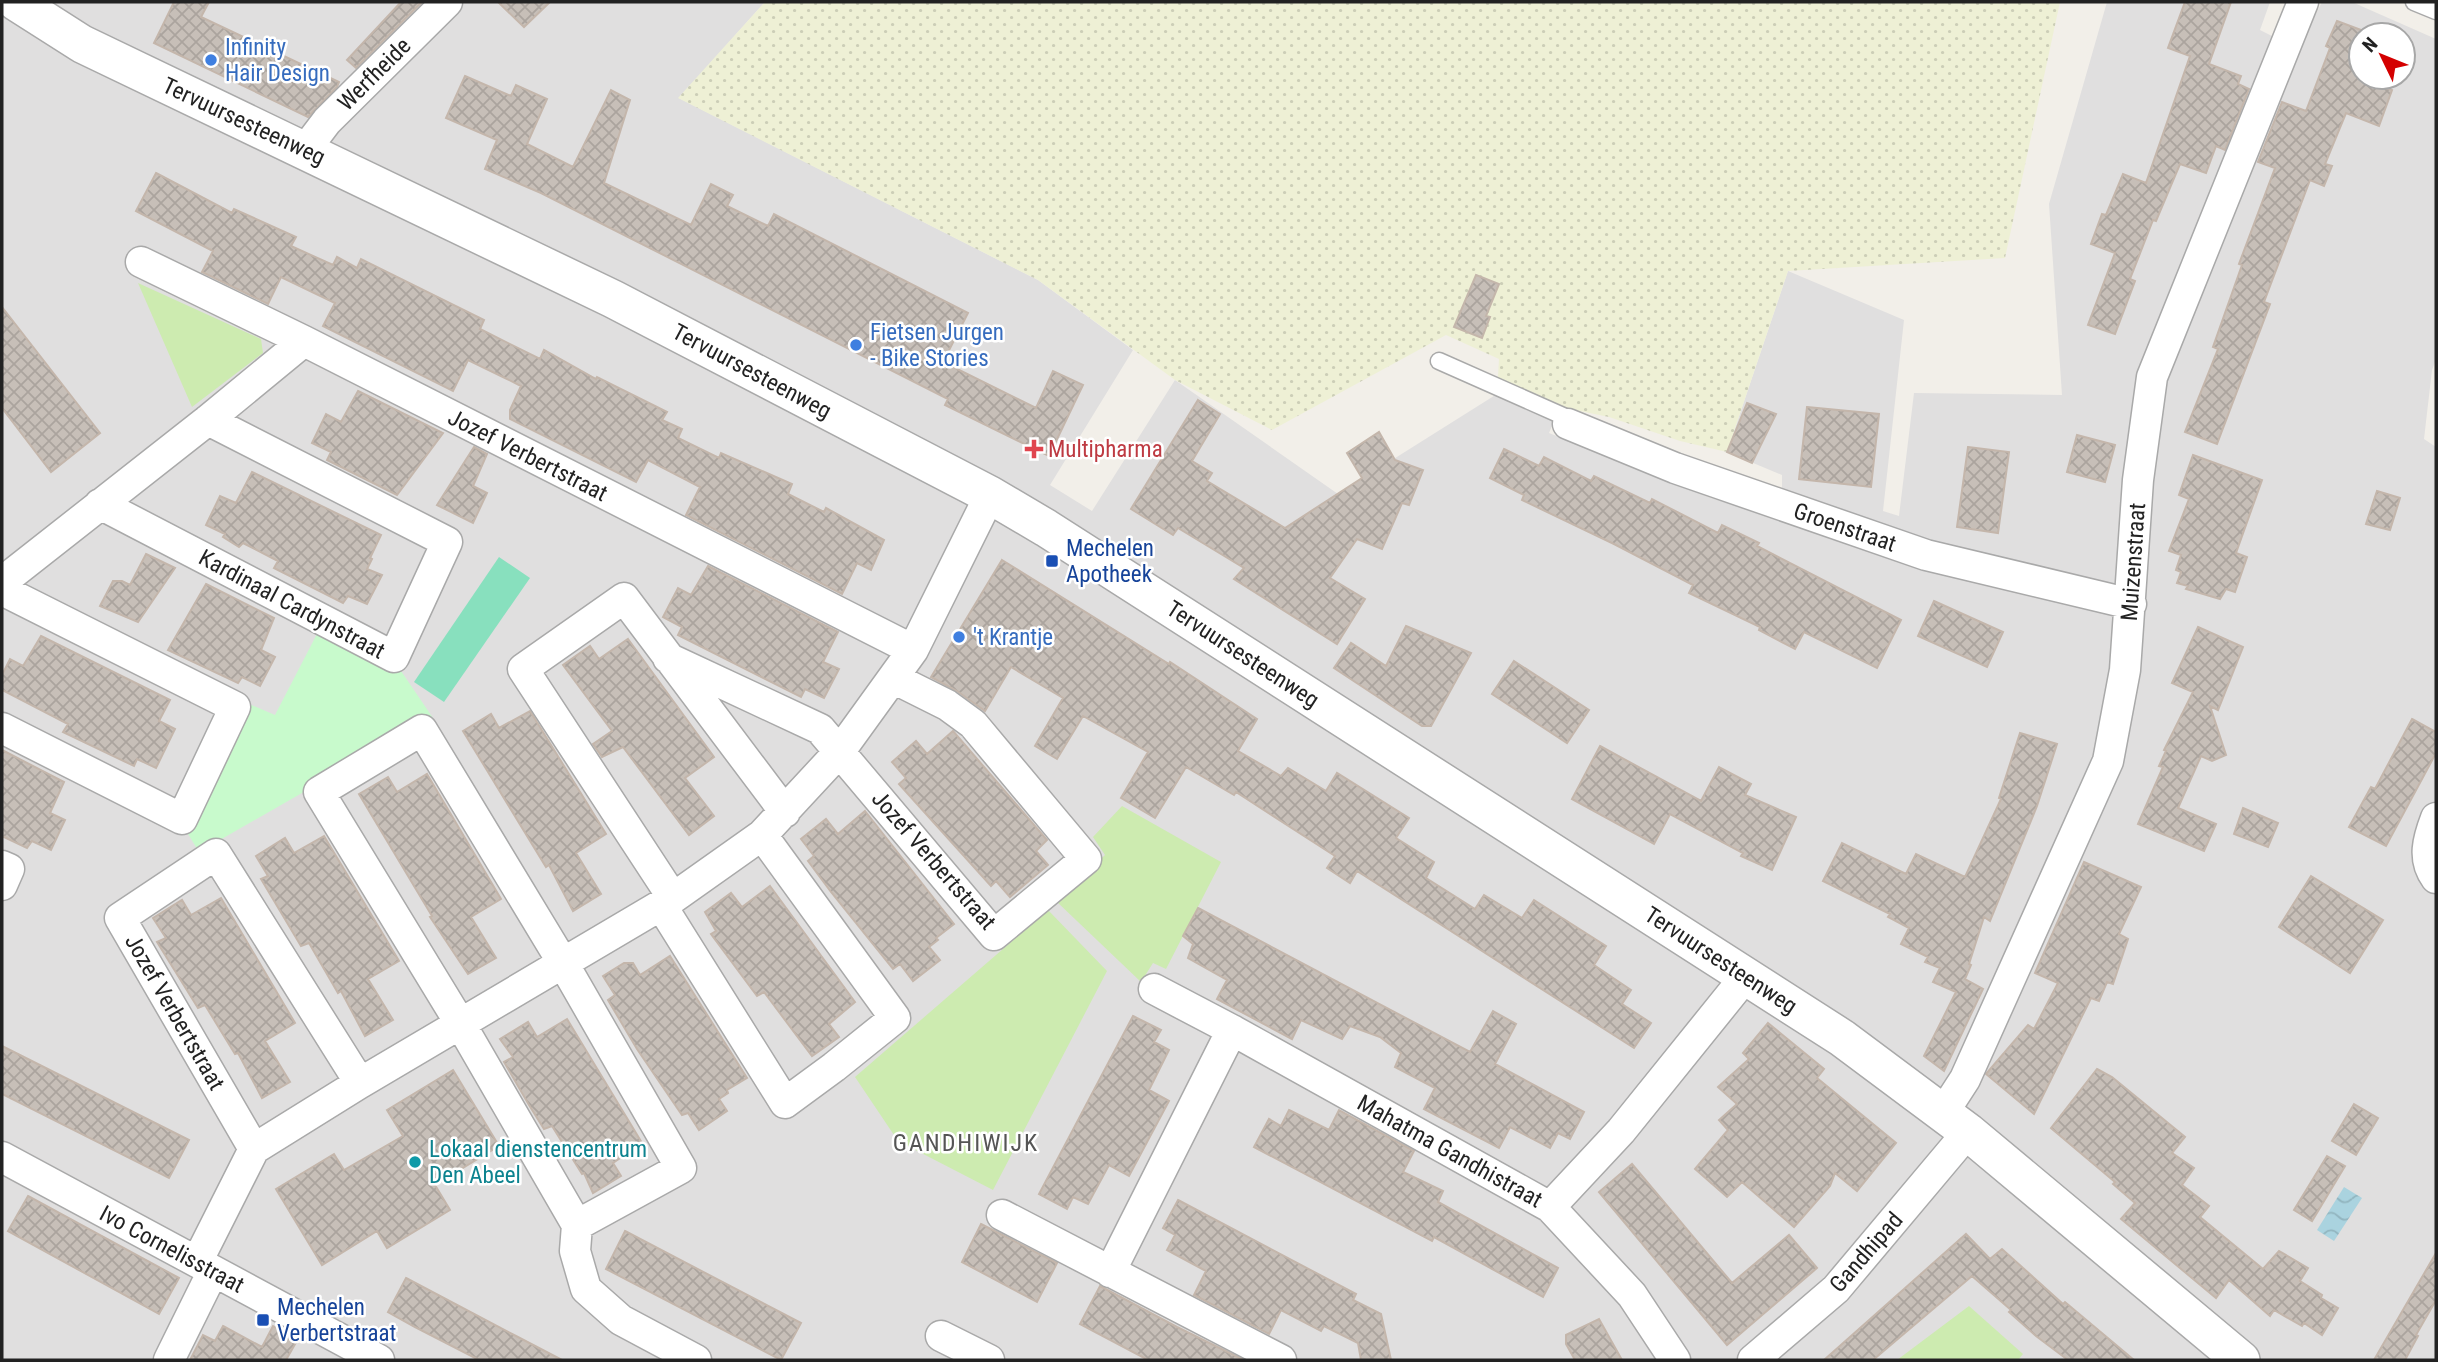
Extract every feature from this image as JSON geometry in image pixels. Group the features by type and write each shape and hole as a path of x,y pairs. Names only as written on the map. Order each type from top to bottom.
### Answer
{"street":[{"name":"Tervuursesteenweg","path":"16,2 82,44 613,299 990,495 1842,1038 1955,1123 2241,1360"},
{"name":"Werfheide","path":"304,149 344,104 447,2"},
{"name":"Muizenstraat","path":"1955,1123 1965,1079 2108,761 2125,670 2138,480 2152,377 2303,2"},
{"name":"Jozef Verbertstraat","path":"141,262 304,341 913,650"},
{"path":"2,582 304,341"},
{"name":"Kardinaal Cardynstraat","path":"100,504 394,657 447,542 208,420"},
{"name":"Groenstraat","path":"1568,424 1675,468 1926,555 2131,604"},
{"path":"169,1360 204,1267 254,1149 667,901 762,835 840,751 913,650 990,495"},
{"path":"2,590 235,707 182,819 2,728"},
{"name":"Jozef Verbertstraat","path":"762,835 895,1018 785,1102 667,901 523,669 624,598 785,812"},
{"name":"Jozef Verbertstraat","path":"668,658 820,729 994,935 1086,859 973,724 947,705 893,678"},
{"path":"577,1225 681,1168 563,963 422,730 319,792 460,1024 577,1225 575,1251 586,1289 621,1320 696,1360"},
{"path":"2436,818 2427,848 2428,866 2436,878"},
{"name":"Jozef Verbertstraat","path":"254,1149 120,918 216,855 360,1083"},
{"path":"2,866 9,869 2,885"},
{"name":"Mahatma Gandhistraat","path":"1154,989 1550,1207 1621,1131 1746,976"},
{"path":"1110,1272 1232,1030"},
{"name":"Gandhipad","path":"1753,1360 1824,1301 1845,1279 1955,1123"},
{"name":"Ivo Cornelisstraat","path":"2,1157 379,1360"},
{"path":"1550,1207 1632,1295 1675,1360"},
{"path":"1002,1215 1281,1360"},
{"path":"941,1336 989,1360"}],"lane":[{"path":"2414,2 2436,11"},
{"path":"1439,361 1563,415 1568,424"}],"shaded area":[{"path":"2,2 765,2 679,98 1038,280 1133,350 1050,485 1092,511 1175,380 1338,494 1497,394 1556,416 1549,433 1711,498 1782,520 1782,475 1727,452 1788,271 1904,320 1883,511 1899,516 1914,393 2062,395 2049,204 2107,2 2270,2 2260,30 2298,49 2322,2 2352,2 2395,21 2347,21 2347,91 2417,91 2417,31 2436,39 2436,359 2432,370 2424,439 2436,447 2436,1360 2,1360"}],"green space":[{"path":"765,2 2060,2 2005,258 1788,271 1727,452 1680,441 1609,417 1497,394 1499,359 1446,335 1272,430 1175,380 1038,280 678,98"},
{"path":"138,283 261,339 263,353 192,407"},
{"path":"499,557 530,578 444,702 414,682"},
{"path":"319,630 399,668 433,718 199,852 188,834 249,704 275,715"},
{"path":"1122,806 1221,862 1166,969 1153,963 1141,982 1056,901 1105,855 1093,837"},
{"path":"1048,910 1107,971 993,1190 898,1141 855,1077"},
{"path":"1969,1306 2023,1354 2018,1360 1897,1360"}],"water":[{"path":"2344,1187 2362,1198 2334,1241 2317,1230"}],"building":[{"path":"174,2 209,2 201,17 339,82 337,87 308,117 154,43"},
{"path":"401,2 422,2 356,68 347,60"},
{"path":"498,2 550,2 524,27"},
{"path":"2185,2 2231,2 2209,64 2241,76 2238,84 2249,89 2225,150 2216,146 2206,173 2180,164 2156,221 2153,220 2130,279 2135,281 2115,334 2088,325 2115,253 2091,244 2102,214 2106,215 2123,174 2146,183 2190,56 2168,48"},
{"path":"2337,21 2347,25 2347,91 2392,91 2379,126 2346,113 2325,164 2332,166 2324,186 2310,180 2264,302 2270,304 2217,444 2185,432 2218,349 2213,347 2242,265 2239,264 2275,168 2258,162 2282,102 2306,111 2330,48 2326,46"},
{"path":"465,76 511,96 516,85 547,99 527,144 573,167 611,90 630,100 604,183 691,225 711,184 733,195 727,206 768,226 774,214 968,313 943,362 1036,408 1053,371 1083,385 1049,456 945,405 948,399 541,193 485,169 497,140 446,118"},
{"path":"156,173 232,213 234,209 296,237 291,246 333,265 337,257 357,268 361,259 484,320 480,329 540,359 544,350 596,379 597,377 667,412 662,420 682,429 678,438 719,458 721,453 792,484 788,494 824,512 826,508 884,540 871,570 857,563 842,594 686,515 700,487 648,460 636,482 510,419 510,410 521,386 468,360 453,391 323,326 335,303 281,277 268,304 202,272 213,251 136,211"},
{"path":"1476,275 1499,284 1486,316 1490,317 1482,338 1454,327"},
{"path":"2,307 100,433 51,472 2,408"},
{"path":"358,391 443,433 397,495 327,460 331,452 312,443 326,414 341,422"},
{"path":"1198,400 1220,414 1192,461 1212,473 1207,481 1285,528 1362,478 1347,453 1379,432 1395,460 1423,470 1409,505 1402,503 1382,549 1357,539 1330,578 1365,599 1337,644 1234,579 1244,568 1178,528 1173,535 1131,509"},
{"path":"1747,403 1776,414 1752,463 1727,452"},
{"path":"1807,407 1879,414 1871,487 1799,479"},
{"path":"2077,435 2115,445 2105,482 2067,472"},
{"path":"474,447 487,454 473,486 487,493 473,523 437,505"},
{"path":"1968,447 2009,452 1998,533 1957,527"},
{"path":"1504,449 1539,466 1544,457 1591,481 1594,476 1650,503 1652,499 1718,533 1722,525 1759,543 1757,546 1901,620 1877,668 1804,632 1795,649 1759,630 1760,627 1689,593 1693,585 1522,500 1524,495 1490,478"},
{"path":"2193,455 2262,480 2236,553 2247,557 2235,592 2226,589 2220,599 2186,589 2188,586 2177,583 2181,572 2176,570 2181,555 2169,551 2189,499 2179,495"},
{"path":"252,472 381,535 367,569 382,575 367,604 348,596 343,603 274,568 278,561 243,543 239,547 223,537 225,534 206,525 220,496 236,503"},
{"path":"2377,491 2400,498 2390,530 2366,524"},
{"path":"146,554 175,568 138,622 100,606 113,581 130,585"},
{"path":"1002,560 1169,664 1170,662 1257,719 1238,751 1281,776 1288,768 1326,791 1337,773 1409,818 1396,838 1434,862 1426,878 1475,909 1484,895 1522,918 1534,900 1606,946 1594,965 1631,990 1622,1004 1651,1023 1634,1048 1357,871 1350,883 1327,868 1335,856 1236,792 1234,795 1186,767 1155,818 1121,798 1148,752 1083,716 1057,759 1035,746 1063,698 1011,667 985,711 931,677"},
{"path":"708,566 838,632 823,662 839,669 824,698 805,689 801,697 678,635 682,627 663,617 678,588 691,595"},
{"path":"206,584 274,618 261,650 275,657 260,686 242,677 238,683 168,650"},
{"path":"1934,601 2003,632 1987,667 1918,636"},
{"path":"1406,626 1471,653 1431,726 1422,726 1334,668 1351,643 1386,666"},
{"path":"2198,627 2243,647 2218,710 2210,706 2226,755 2212,761 2201,756 2178,808 2216,824 2204,851 2138,824 2163,767 2159,766 2166,751 2164,750 2193,692 2172,683"},
{"path":"41,636 170,700 159,721 175,729 156,768 137,759 134,766 63,732 68,724 2,690 2,675 10,659 23,666"},
{"path":"628,639 714,757 685,778 714,816 689,835 623,747 602,757 593,744 612,731 563,665 590,646 599,659"},
{"path":"1514,661 1589,710 1567,743 1492,694"},
{"path":"530,711 606,834 576,853 601,894 573,911 549,865 546,867 463,731 491,714 499,728"},
{"path":"2412,719 2436,732 2436,753 2386,846 2349,827 2371,787 2375,789"},
{"path":"953,731 1047,840 1036,851 1048,865 1010,897 996,881 991,886 899,784 906,778 892,762 916,741 927,754"},
{"path":"2020,733 2057,744 2037,806 1990,921 1984,917 1965,979 1983,989 1944,1071 1924,1056 1956,992 1933,982 1940,968 1925,962 1928,957 1901,944 1909,928 1888,917 1890,914 1823,881 1842,843 1906,874 1916,854 1965,877 2001,799 1999,798"},
{"path":"1600,746 1701,801 1719,767 1751,784 1745,795 1796,817 1772,870 1741,856 1743,853 1670,814 1654,844 1572,799"},
{"path":"2,750 64,782 50,813 65,820 51,850 32,841 27,848 2,836"},
{"path":"427,774 501,899 471,917 496,958 468,974 430,917 432,916 359,794 388,777 397,792"},
{"path":"2243,808 2278,823 2268,847 2234,834"},
{"path":"865,811 954,924 929,947 940,960 913,981 900,964 893,969 831,892 808,861 814,856 801,839 826,819 838,834"},
{"path":"324,836 399,961 368,979 393,1020 365,1036 341,991 338,993 309,943 301,946 261,879 268,876 256,856 285,838 294,853"},
{"path":"2084,862 2141,887 2119,934 2128,939 2113,984 2107,982 2099,1001 2091,998 2034,1114 1986,1074 2028,1025 2034,1029 2058,983 2035,973"},
{"path":"2311,876 2383,920 2350,973 2279,927"},
{"path":"770,886 855,1002 829,1024 839,1037 812,1056 764,992 757,996 711,934 716,931 705,912 731,893 742,907"},
{"path":"221,898 295,1023 265,1041 290,1082 262,1098 238,1053 235,1054 205,1005 198,1008 157,942 166,938 153,918 182,900 191,915"},
{"path":"1198,908 1470,1052 1493,1011 1516,1024 1495,1064 1584,1112 1570,1139 1558,1133 1550,1148 1510,1127 1499,1148 1424,1109 1435,1088 1395,1067 1401,1053 1380,1037 1350,1026 1342,1039 1301,1020 1292,1039 1217,999 1227,980 1188,958 1193,944 1183,936"},
{"path":"670,956 747,1078 727,1090 728,1093 719,1099 727,1111 699,1130 688,1113 682,1115 637,1049 608,1000 615,995 603,976 624,963 633,963 640,975"},
{"path":"1133,1016 1161,1030 1154,1042 1169,1050 1149,1090 1169,1101 1129,1176 1109,1165 1088,1204 1073,1197 1067,1209 1039,1194"},
{"path":"567,1019 642,1143 613,1163 621,1176 593,1193 584,1173 582,1174 552,1126 544,1129 529,1105 504,1062 513,1057 500,1039 528,1022 537,1037"},
{"path":"1768,1023 1824,1069 1817,1078 1896,1143 1857,1191 1835,1173 1830,1186 1794,1227 1742,1182 1727,1197 1695,1169 1728,1130 1719,1120 1737,1104 1718,1087 1749,1059 1743,1053"},
{"path":"2,1046 189,1140 169,1178 2,1094"},
{"path":"2097,1069 2112,1077 2185,1137 2172,1153 2194,1168 2182,1185 2209,1206 2200,1217 2263,1269 2279,1251 2308,1268 2300,1281 2338,1308 2322,1335 2304,1323 2302,1326 2274,1310 2270,1316 2229,1280 2216,1298 2121,1219 2135,1203 2113,1184 2115,1182 2051,1128"},
{"name":"Lokaal dienstencentrum Den Abeel","path":"453,1070 499,1146 435,1185 450,1210 387,1248 377,1231 322,1265 276,1189 334,1154 344,1170 403,1136 387,1110"},
{"path":"2354,1104 2378,1118 2356,1155 2332,1141"},
{"path":"1289,1110 1329,1130 1339,1110 1414,1151 1403,1172 1443,1191 1438,1202 1558,1268 1543,1297 1434,1237 1432,1241 1254,1147 1269,1119 1281,1126"},
{"path":"2327,1156 2345,1166 2312,1221 2294,1210"},
{"path":"1632,1164 1732,1283 1789,1235 1817,1268 1727,1345 1599,1192"},
{"path":"28,1196 179,1278 159,1314 8,1231"},
{"path":"1178,1200 1356,1294 1353,1300 1381,1314 1391,1360 1361,1360 1358,1343 1324,1326 1321,1331 1281,1310 1269,1334 1194,1295 1206,1271 1167,1250 1175,1235 1163,1228"},
{"path":"981,1224 1057,1263 1037,1302 962,1262"},
{"path":"625,1231 801,1323 781,1360 606,1269"},
{"path":"1966,1234 1990,1259 2002,1249 2063,1304 2065,1302 2134,1360 2068,1360 2036,1336 1972,1276 1873,1360 1824,1360"},
{"path":"2436,1253 2436,1300 2405,1360 2374,1360"},
{"path":"406,1278 562,1360 479,1360 415,1327 388,1312"},
{"path":"1100,1286 1244,1360 1148,1360 1080,1324"},
{"path":"1599,1319 1622,1360 1575,1360 1566,1344 1566,1335"},
{"path":"223,1326 262,1347 273,1326 298,1339 286,1360 190,1360 203,1335 215,1341"}],"place":[{"name":"Infinity Hair Design","path":"211,60"},
{"name":"Fietsen Jurgen - Bike Stories","path":"856,345"},
{"name":"Multipharma","path":"1034,449"},
{"name":"Mechelen Apotheek","path":"1052,561"},
{"name":"'t Krantje","path":"959,637"},
{"name":"Lokaal dienstencentrum Den Abeel","path":"415,1162"},
{"name":"Mechelen Verbertstraat","path":"263,1320"}],"district":[{"name":"GANDHIWIJK","path":"966,1143"}]}
